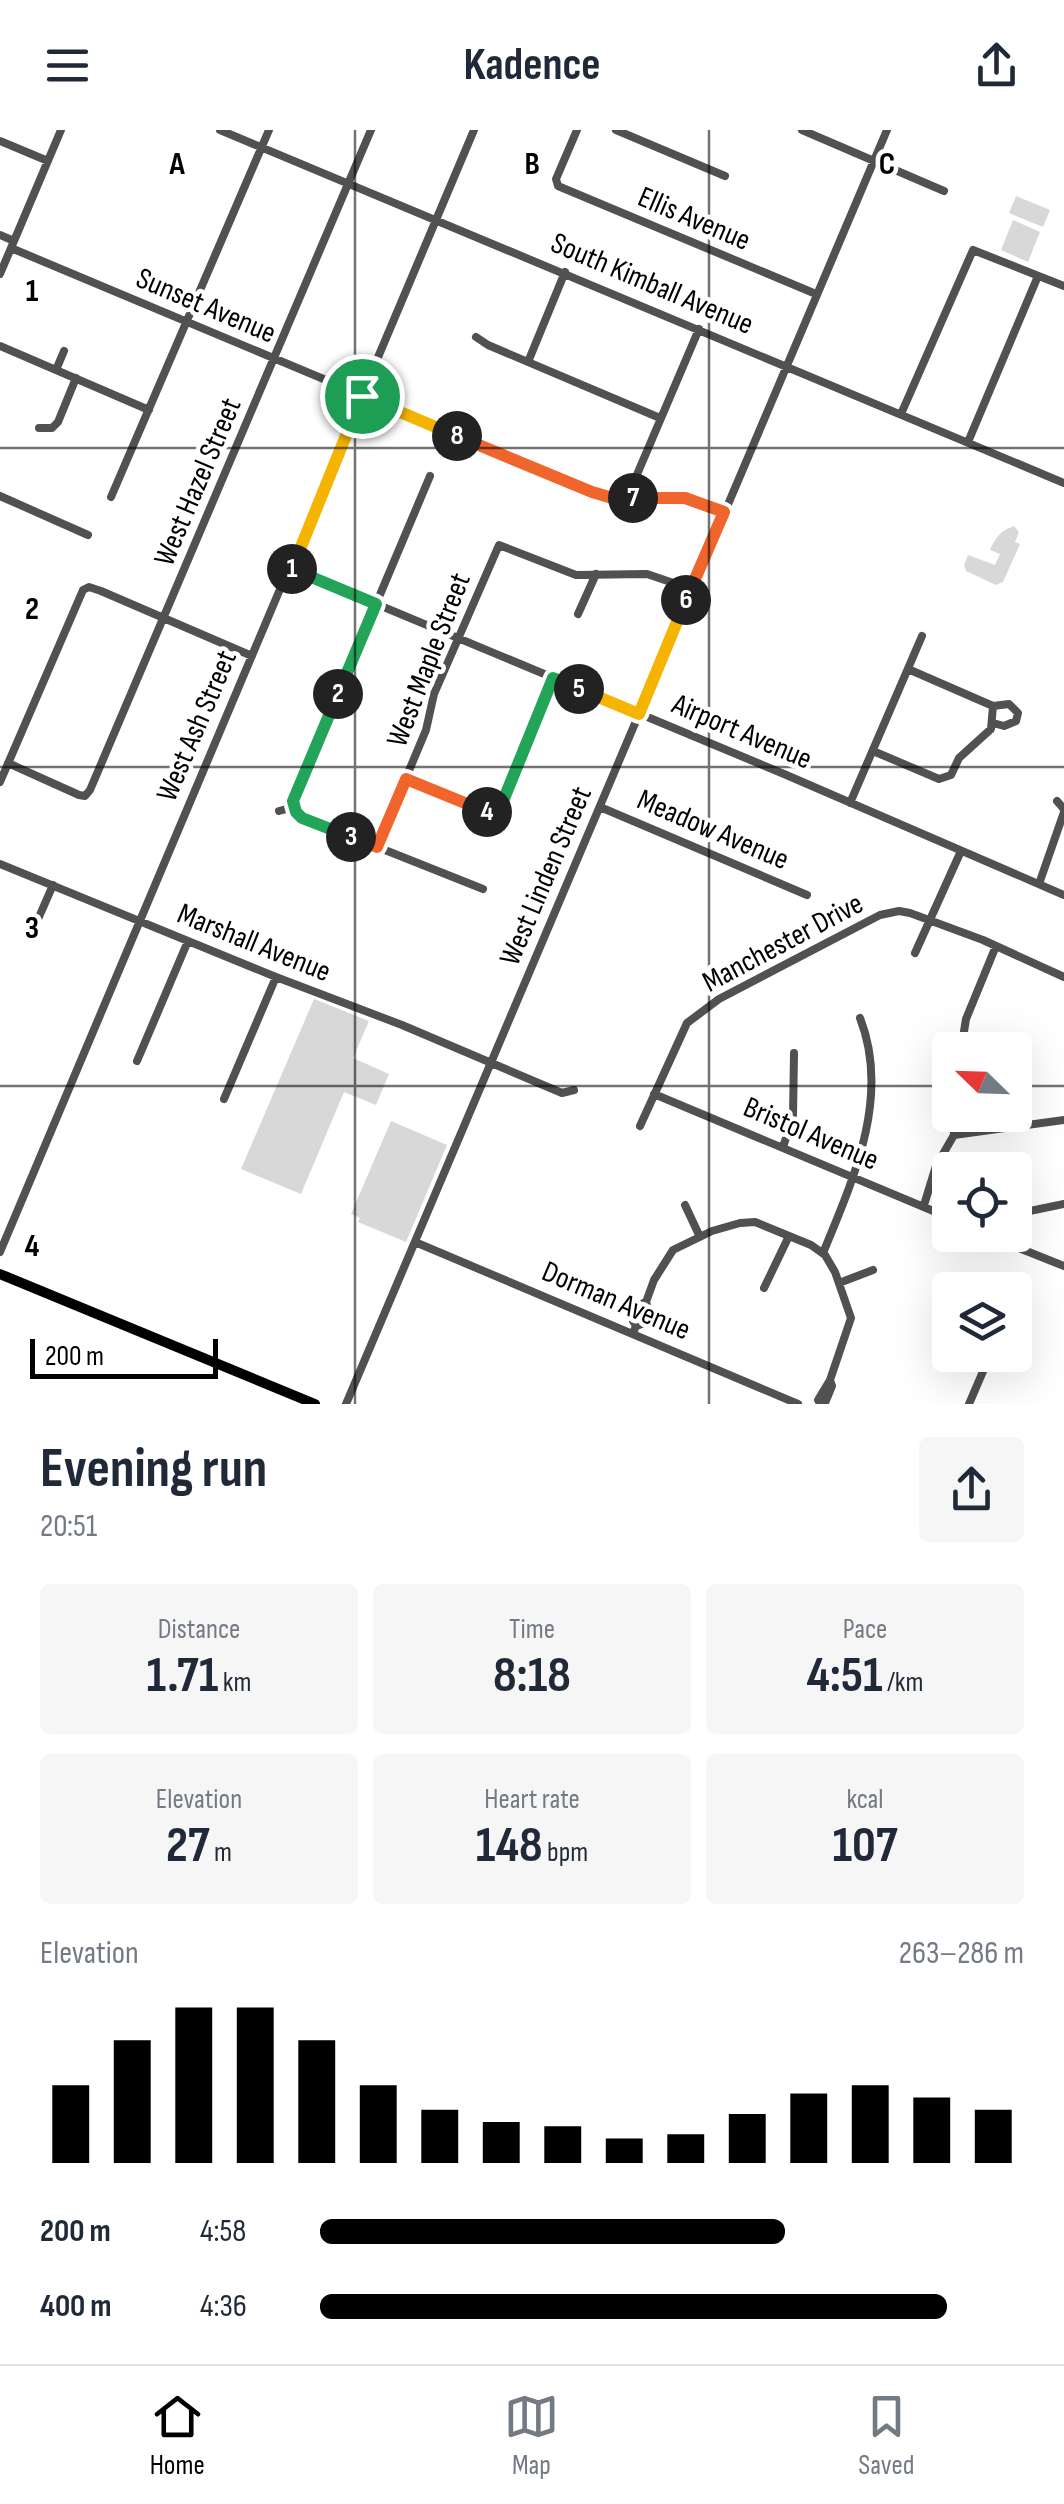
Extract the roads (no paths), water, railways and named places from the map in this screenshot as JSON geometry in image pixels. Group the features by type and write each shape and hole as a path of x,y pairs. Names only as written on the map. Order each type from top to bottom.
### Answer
{"main road":[{"path":"0,1274 316,1404"}],"street":[{"path":"0,274 61,130"},
{"name":"South Kimball Avenue","path":"220,130 1064,483"},
{"path":"111,497 268,130"},
{"name":"West Hazel Street","path":"8,762 85,796 372,130"},
{"name":"West Ash Street","path":"0,1252 474,130"},
{"name":"Ellis Avenue","path":"576,130 555,183 816,294"},
{"path":"616,130 725,176"},
{"path":"802,130 944,191"},
{"name":"West Linden Street","path":"346,1404 886,130"},
{"path":"0,141 48,161"},
{"name":"Sunset Avenue","path":"0,236 187,322 592,492 626,498 685,498 724,512"},
{"path":"901,414 972,250 1064,286"},
{"path":"528,362 564,272"},
{"path":"968,442 1038,276"},
{"path":"626,498 698,328"},
{"path":"476,337 660,418"},
{"path":"0,346 149,410"},
{"path":"56,370 64,350"},
{"path":"39,428 52,428 58,422 76,378"},
{"path":"279,811 294,806 430,476"},
{"path":"0,496 88,535"},
{"name":"West Maple Street","path":"377,847 426,730 434,694 498,545 559,571 596,574"},
{"name":"Airport Avenue","path":"290,568 1064,895"},
{"path":"578,614 596,574 647,574 691,590"},
{"path":"0,782 83,590 101,592 252,656"},
{"path":"850,803 922,636"},
{"path":"908,669 993,706 1014,707 1018,717 1011,724 993,723"},
{"path":"406,779 497,816 553,678"},
{"path":"873,751 938,779 951,775 959,758 991,729 993,706"},
{"path":"1039,884 1064,810 1057,800"},
{"path":"294,806 302,818 483,889"},
{"name":"Meadow Avenue","path":"600,807 807,895"},
{"path":"915,952 961,850"},
{"name":"Marshall Avenue","path":"0,864 562,1093 574,1090"},
{"path":"35,926 52,885"},
{"name":"Manchester Drive","path":"640,1126 687,1022 719,999 880,914 900,911 929,920 1064,977"},
{"path":"137,1061 188,941"},
{"path":"964,1032 996,946"},
{"path":"224,1099 276,978"},
{"path":"822,1253 865,1145 870,1043 860,1018"},
{"path":"783,1147 793,1117 794,1054"},
{"name":"Bristol Avenue","path":"654,1094 932,1209"},
{"path":"924,1205 936,1166 954,1135 1064,1120"},
{"path":"1032,1211 1064,1204"},
{"path":"685,1206 700,1237"},
{"path":"635,1329 642,1324 654,1280 673,1250 740,1223 755,1222 822,1253 848,1306 850,1326 830,1380 832,1386 825,1403 820,1404"},
{"path":"764,1288 789,1236"},
{"name":"Dorman Avenue","path":"416,1242 635,1329 798,1404"},
{"path":"1030,1252 1064,1266"},
{"path":"839,1283 873,1270"},
{"path":"968,1404 982,1372"}]}
